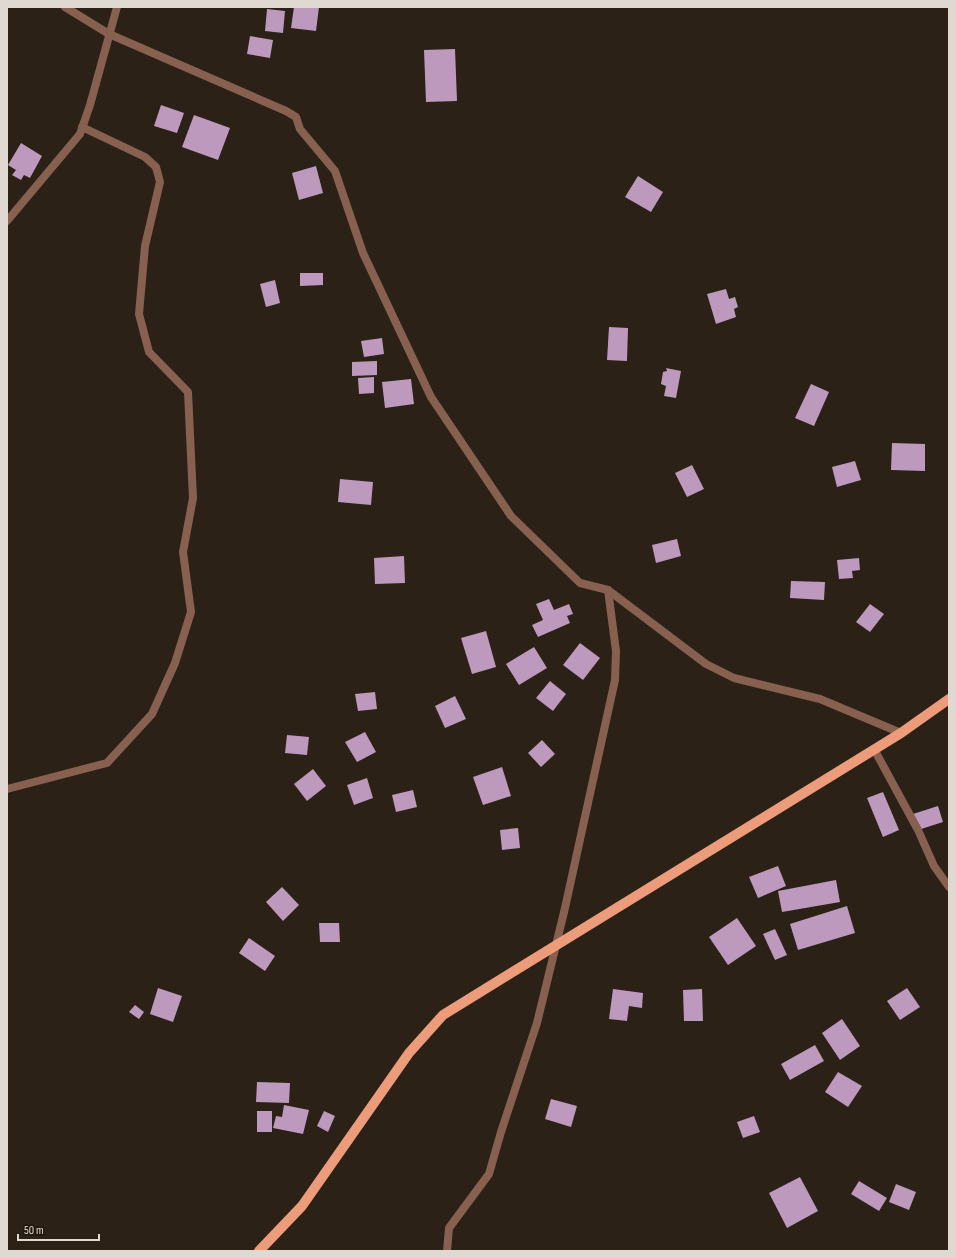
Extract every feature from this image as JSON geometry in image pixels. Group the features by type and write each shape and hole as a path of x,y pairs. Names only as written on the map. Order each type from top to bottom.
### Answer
{"main road":[{"path":"259,1251 302,1206 409,1053 443,1015 902,733 949,699"}],"street":[{"path":"64,7 109,34 286,111 296,117 300,129 335,171 363,253 431,398 511,516 580,583 608,590 706,664 734,678 820,699 902,733"},
{"path":"7,221 80,134 90,105 117,7"},
{"path":"7,789 107,763 152,714 175,664 192,612 183,552 193,498 188,392 149,352 139,314 145,246 160,182 156,167 145,157 82,127"},
{"path":"447,1251 449,1228 490,1174 501,1132 537,1023 565,908 615,680 616,651 608,590"},
{"path":"874,749 918,830 934,866 949,887"}],"building":[{"path":"294,7 319,7 316,31 291,28"},
{"path":"267,9 285,11 283,33 265,31"},
{"path":"250,36 273,40 270,58 247,54"},
{"path":"455,49 457,101 426,102 424,50"},
{"path":"161,105 184,113 177,133 154,126"},
{"path":"194,115 230,128 218,160 182,147"},
{"path":"21,143 42,156 30,178 24,175 21,180 12,175 16,170 8,165"},
{"path":"316,166 323,193 299,200 292,173"},
{"path":"638,176 663,192 651,212 625,197"},
{"path":"300,273 323,273 323,285 300,286"},
{"path":"275,280 280,303 266,307 260,284"},
{"path":"726,289 729,299 735,297 738,307 734,309 736,317 716,324 707,294"},
{"path":"609,327 628,328 627,361 607,360"},
{"path":"382,338 384,354 364,357 361,341"},
{"path":"377,361 377,375 352,376 352,362"},
{"path":"666,368 681,371 676,398 664,396 666,386 661,384 663,372 667,371"},
{"path":"374,377 374,393 359,394 358,378"},
{"path":"411,379 414,404 385,408 382,382"},
{"path":"811,384 829,392 814,426 795,418"},
{"path":"892,443 925,444 925,471 891,470"},
{"path":"855,461 861,480 837,487 832,467"},
{"path":"692,465 704,489 687,497 675,473"},
{"path":"340,479 373,482 371,505 338,502"},
{"path":"677,539 681,556 656,563 652,545"},
{"path":"404,556 405,583 375,584 374,558"},
{"path":"859,558 860,570 852,571 853,578 839,579 837,560"},
{"path":"791,581 825,582 824,600 790,598"},
{"path":"549,599 554,610 569,604 573,614 567,616 570,623 538,637 532,625 543,620 536,604"},
{"path":"870,604 884,614 870,632 856,622"},
{"path":"486,631 496,667 472,674 461,638"},
{"path":"580,643 600,658 583,680 563,665"},
{"path":"534,647 547,668 519,685 506,664"},
{"path":"550,681 566,694 553,711 536,698"},
{"path":"375,692 377,709 358,711 355,694"},
{"path":"455,696 466,719 445,728 435,706"},
{"path":"365,732 376,752 357,762 345,742"},
{"path":"287,735 309,737 307,755 285,753"},
{"path":"542,740 555,754 541,767 528,753"},
{"path":"502,767 511,796 483,805 473,777"},
{"path":"313,769 326,786 307,801 294,784"},
{"path":"367,778 373,798 354,805 347,785"},
{"path":"413,790 417,807 396,812 392,795"},
{"path":"883,792 899,830 883,837 867,798"},
{"path":"938,806 943,822 918,830 913,814"},
{"path":"518,828 520,848 502,850 500,830"},
{"path":"778,866 786,886 758,898 749,877"},
{"path":"836,880 840,902 782,912 778,891"},
{"path":"282,887 299,905 283,921 266,902"},
{"path":"847,906 855,933 798,950 790,924"},
{"path":"737,918 756,946 728,965 709,937"},
{"path":"319,923 339,923 340,942 320,942"},
{"path":"775,929 787,955 775,960 763,934"},
{"path":"249,938 275,956 265,971 239,953"},
{"path":"158,988 182,996 173,1022 150,1014"},
{"path":"907,988 920,1007 900,1020 887,1001"},
{"path":"613,989 643,993 642,1008 629,1006 627,1021 609,1019"},
{"path":"702,989 703,1021 684,1021 683,990"},
{"path":"135,1005 144,1012 139,1019 129,1012"},
{"path":"842,1019 860,1046 840,1060 822,1033"},
{"path":"815,1045 824,1061 790,1080 781,1064"},
{"path":"838,1072 862,1086 848,1107 825,1092"},
{"path":"257,1082 290,1083 289,1103 256,1102"},
{"path":"551,1099 577,1106 571,1127 545,1119"},
{"path":"284,1105 309,1110 303,1134 273,1128 276,1116 282,1117"},
{"path":"257,1111 272,1111 272,1132 257,1132"},
{"path":"324,1111 335,1116 328,1132 317,1126"},
{"path":"754,1116 760,1132 743,1138 737,1122"},
{"path":"800,1177 818,1211 787,1228 769,1193"},
{"path":"859,1181 887,1198 879,1211 851,1194"},
{"path":"896,1184 916,1192 909,1210 889,1202"}]}
